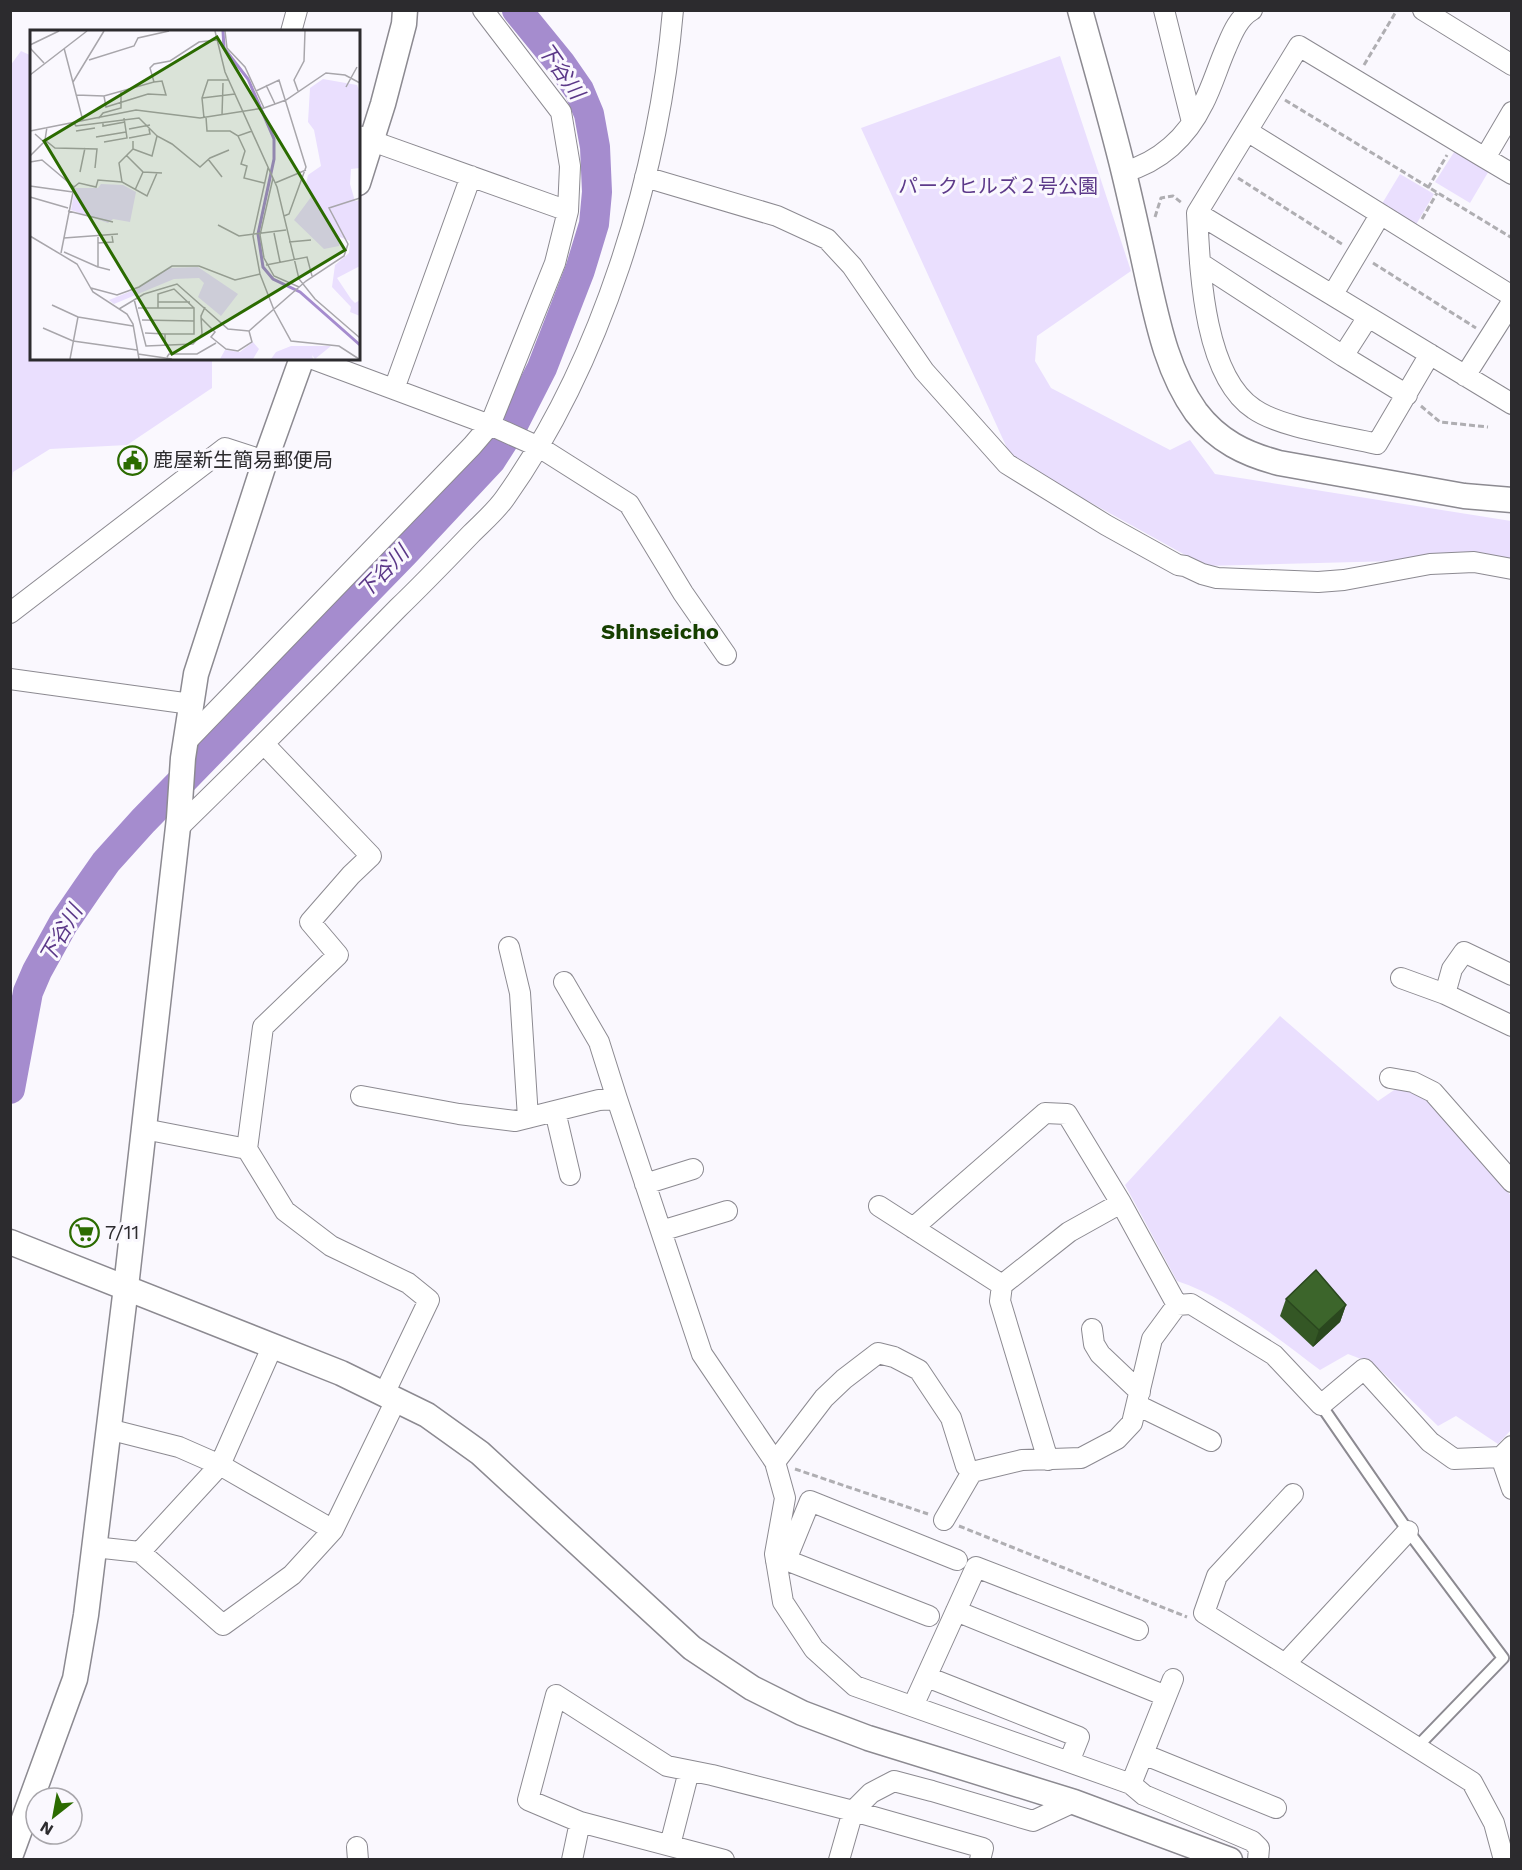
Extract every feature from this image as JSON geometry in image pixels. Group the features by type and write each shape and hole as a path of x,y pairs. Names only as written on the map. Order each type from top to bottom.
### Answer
{"street":[{"path":"292,30 297,10"},
{"path":"360,170 365,138 404,24 405,10"},
{"path":"184,750 472,446 490,424 555,262 568,211 570,166 561,112 483,10"},
{"path":"178,823 264,744 504,500 539,447 595,334 622,257 645,177 656,125 673,10"},
{"path":"1080,10 1124,172 1160,331 1176,380 1196,412 1230,445 1252,456 1279,464 1464,496 1512,500"},
{"path":"1164,10 1192,122"},
{"path":"1124,172 1140,168 1165,153 1183,135 1203,104 1230,39 1243,15 1252,10"},
{"path":"1423,10 1512,65"},
{"path":"1430,354 1377,444 1278,421 1254,409 1236,392 1222,369 1210,334 1200,263 1197,213 1299,46 1512,174"},
{"path":"1485,158 1512,112"},
{"path":"1247,131 1412,236 1512,296"},
{"path":"365,138 568,211"},
{"path":"394,389 471,176"},
{"path":"645,177 777,216 827,239 852,266 924,371 1007,464 1106,525 1178,565 1217,578 1318,582 1344,580 1430,564 1474,562 1512,569"},
{"path":"1197,213 1512,404"},
{"path":"1333,294 1380,215"},
{"path":"1200,263 1343,356 1407,394"},
{"path":"1465,376 1512,302"},
{"path":"1343,356 1368,317"},
{"path":"16,1856 75,1679 86,1615 144,1129 184,750 196,674 265,461 301,360"},
{"path":"315,360 490,424 539,447 629,504 683,593 726,655"},
{"path":"10,613 225,448 265,461"},
{"path":"10,679 191,704"},
{"path":"94,1547 140,1552 223,1625 292,1575 333,1530 429,1300 408,1283 331,1246 285,1211 247,1149 263,1028 338,955 310,922 371,856 264,744"},
{"path":"509,947 520,993 528,1118"},
{"path":"1445,994 1452,969 1464,952 1512,975"},
{"path":"1401,978 1445,994 1512,1026"},
{"path":"564,982 599,1042 702,1354 775,1462 784,1498 775,1554 781,1560 929,1616"},
{"path":"1390,1078 1413,1082 1433,1092 1512,1182"},
{"path":"361,1096 459,1114 515,1121 599,1100 617,1099"},
{"path":"555,1111 570,1175"},
{"path":"914,1228 1045,1113 1067,1114 1121,1203 1177,1305"},
{"path":"144,1129 247,1149"},
{"path":"645,1184 693,1169"},
{"path":"1048,1460 1000,1301 1002,1285 1069,1233 1121,1203"},
{"path":"879,1206 1002,1285"},
{"path":"661,1231 727,1211"},
{"path":"14,1244 341,1373 426,1415 480,1453 692,1648 752,1688 802,1713 868,1738 1074,1802 1191,1852 1230,1860"},
{"path":"1177,1305 1191,1304 1274,1355 1321,1405 1364,1369 1430,1442 1454,1459 1506,1452 1512,1489"},
{"path":"944,1520 972,1472 1022,1460 1081,1458 1117,1439 1132,1423 1152,1340 1177,1305"},
{"path":"1092,1329 1094,1344 1100,1354 1139,1398 1210,1441"},
{"path":"140,1552 220,1465 273,1345"},
{"path":"775,1462 824,1398 878,1353 894,1357 919,1370 951,1418 966,1466 972,1472"},
{"path":"108,1429 179,1447 220,1465 333,1530"},
{"path":"1293,1494 1217,1576 1204,1613 1472,1782 1494,1823 1504,1860"},
{"path":"957,1560 810,1501 781,1560 783,1602 814,1648 855,1686 1131,1784 1144,1795 1252,1841 1259,1848 1258,1860"},
{"path":"1285,1664 1408,1531"},
{"path":"913,1706 976,1566 1138,1630"},
{"path":"956,1611 1169,1687 1131,1784"},
{"path":"927,1677 1079,1737 1069,1762"},
{"path":"724,1860 580,1822 528,1800 556,1695 667,1766 712,1775 853,1811 983,1848 980,1860"},
{"path":"1143,1754 1276,1808"},
{"path":"670,1845 689,1771"},
{"path":"839,1860 853,1811 872,1793 894,1781 1033,1821 1074,1802"},
{"path":"572,1860 580,1822"}],"lane":[{"path":"1321,1405 1408,1531 1503,1659 1416,1748"}],"path":[{"path":"1355,79 1397,10"},
{"path":"1271,92 1512,238"},
{"path":"1428,188 1456,139"},
{"path":"1412,236 1437,193"},
{"path":"1155,219 1161,198 1173,196 1197,213"},
{"path":"1407,394 1440,422 1488,428"},
{"path":"775,1462 944,1520 1194,1620 1204,1613"}],"green space":[{"path":"21,51 30,55 30,360 212,360 212,388 127,445 50,449 13,472 11,487 10,66"},
{"name":"パークヒルズ２号公園","path":"1060,56 1131,271 1037,336 1035,361 1051,388 1170,450 1190,440 1215,474 1511,521 1511,558 1205,566 1012,459 861,128"},
{"path":"1456,149 1490,169 1470,203 1435,182"},
{"path":"1400,174 1434,194 1414,228 1380,207"},
{"path":"1280,1016 1378,1101 1403,1084 1427,1093 1511,1196 1511,1430 1498,1444 1456,1416 1438,1426 1374,1364 1348,1354 1320,1370 1270,1332 1233,1308 1196,1288 1177,1281 1125,1185"}],"building":[{"path":"1316,1270 1346,1305 1319,1330 1286,1299"}],"waterway":[{"name":"下谷川","path":"10,1089 28,992 63,924 106,862 491,460 512,427 542,368 580,270 594,224 597,192 595,147 589,114 579,90 517,10"}],"place":[{"name":"鹿屋新生簡易郵便局","path":"132,460"},
{"name":"7/11","path":"84,1232"}],"district":[{"name":"Shinseicho","path":"660,631"}]}
